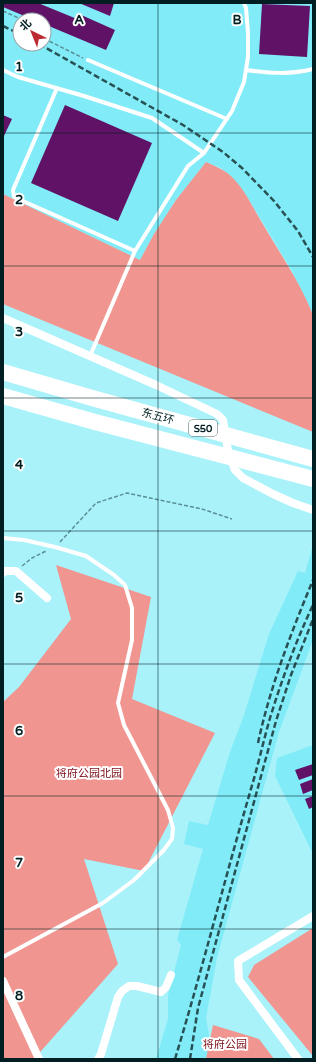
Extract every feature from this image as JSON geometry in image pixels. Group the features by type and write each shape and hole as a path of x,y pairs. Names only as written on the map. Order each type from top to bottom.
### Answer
{"highway":[{"name":"东五环","path":"3,372 313,459"},
{"name":"东五环","path":"3,396 95,422 313,479"}],"street":[{"path":"3,318 182,397 216,414 223,420 228,451 235,470 243,478 273,494 313,510"},
{"path":"3,573 5,571 16,571 46,598"},
{"path":"298,1059 239,980 238,961 313,916"},
{"path":"98,1059 101,1054 118,997 122,990 128,986 137,986 161,992 166,987 171,975"},
{"path":"3,982 39,1059"}],"lane":[{"path":"90,356 135,251 188,166 204,153 232,111 244,82 248,57 248,33 246,8 244,3"},
{"path":"88,60 227,119"},
{"path":"246,70 274,74 301,72 313,69"},
{"path":"3,70 18,77 152,118 204,153"},
{"path":"57,88 13,190 14,197 135,251"},
{"path":"3,538 24,540 86,556 114,575 125,585 132,608 132,640 118,703 124,725 168,810 173,828 172,839 163,851 134,880 103,903 3,957"}],"path":[{"path":"52,42 88,60"},
{"path":"16,571 32,558 55,547 96,503 127,493 202,510 232,519"}],"shaded area":[{"path":"3,3 313,3 313,315 292,271 248,198 232,177 221,168 206,162 176,200 154,234 140,260 3,194"},
{"path":"313,545 313,640 279,732 217,958 206,1018 210,1041 206,1059 156,1059 168,1019 168,995 181,945 177,940 203,849 184,844 189,821 208,825 230,752 244,715 269,634 298,571 305,573"},
{"path":"313,745 313,854 275,776 277,758"}],"green space":[{"path":"206,162 226,172 242,188 297,281 313,315 313,432 3,304 3,194 140,260 154,234 176,200"},
{"name":"将府公园北园","path":"56,565 151,597 132,699 215,733 144,871 84,859 118,964 34,1059 3,1059 3,702 19,687 71,619"},
{"path":"313,928 313,1056 248,977 254,965"},
{"name":"将府公园","path":"213,1025 259,1039 274,1059 206,1059"}],"building":[{"path":"3,3 38,3 77,19 79,14 115,30 106,50 52,27 52,12 15,12 3,7"},
{"path":"79,3 114,3 110,16"},
{"path":"262,4 310,6 307,57 259,54"},
{"path":"65,105 152,143 118,221 31,183"},
{"path":"3,115 12,119 3,138"},
{"path":"313,764 313,775 299,780 295,770"},
{"path":"313,779 313,790 303,794 300,784"},
{"path":"313,796 313,807 309,809 305,799"}],"railway":[{"path":"3,26 12,30"},
{"path":"52,51 183,125 223,152 242,168 274,201 298,231 313,257"},
{"path":"258,743 282,660 313,580"},
{"path":"175,1059 270,718 290,660 313,605"},
{"path":"190,1059 198,1008 276,721 291,675 313,619"}]}
